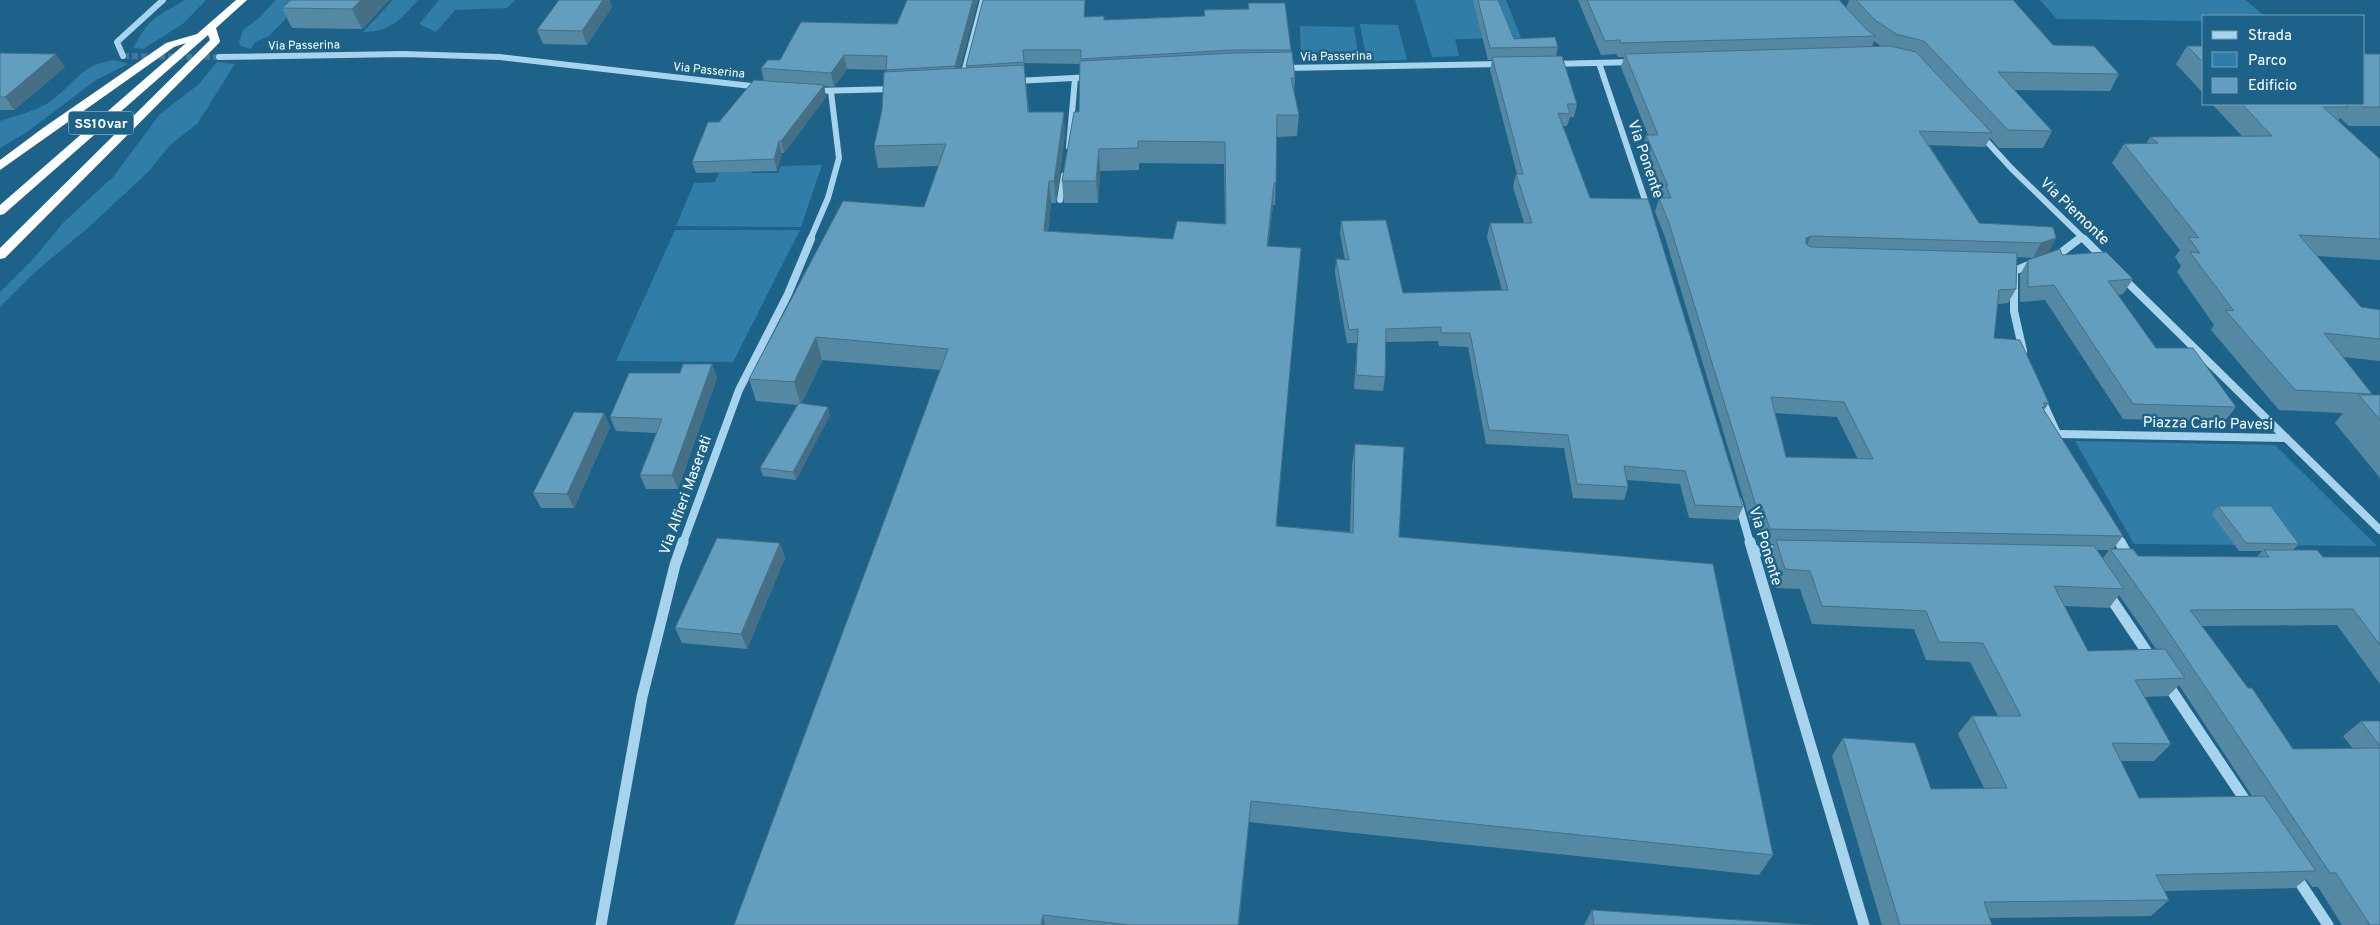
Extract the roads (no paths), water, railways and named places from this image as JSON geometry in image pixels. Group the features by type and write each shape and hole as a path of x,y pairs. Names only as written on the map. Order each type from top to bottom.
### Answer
{"highway":[{"name":"SS10var","path":"0,211 242,0"},
{"path":"0,166 47,130 170,45 206,31 216,41 0,254"}],"street":[{"path":"123,56 118,42 164,0"},
{"path":"970,84 960,85 983,0"},
{"name":"Via Passerina","path":"220,57 403,54 500,57 769,88"},
{"path":"1540,64 1646,61"},
{"name":"Via Ponente","path":"1599,63 1653,221"},
{"name":"Via Passerina","path":"1281,68 1510,64"},
{"path":"1008,82 1103,76"},
{"path":"1067,157 1074,78"},
{"path":"804,91 831,92 902,88"},
{"name":"Via Alfieri Maserati","path":"601,925 642,697 675,565 739,390 788,294 828,198 839,158 831,92"},
{"name":"Via Piemonte","path":"1972,125 2011,168 2109,264"},
{"path":"1060,200 1066,165"},
{"path":"2026,360 2018,336 2012,291 2014,271 2034,262 2058,255 2082,237"},
{"path":"2010,262 2034,262"},
{"path":"2116,271 2286,438"},
{"name":"Piazza Carlo Pavesi","path":"2038,392 2060,438 2286,438 2380,530"},
{"name":"Via Ponente","path":"1736,495 1864,925"},
{"path":"2110,525 2129,558"},
{"path":"1753,551 1792,552"},
{"path":"2100,582 2257,818"},
{"path":"2290,867 2328,925"}],"tunnel":[{"path":"123,56 219,57"}]}
